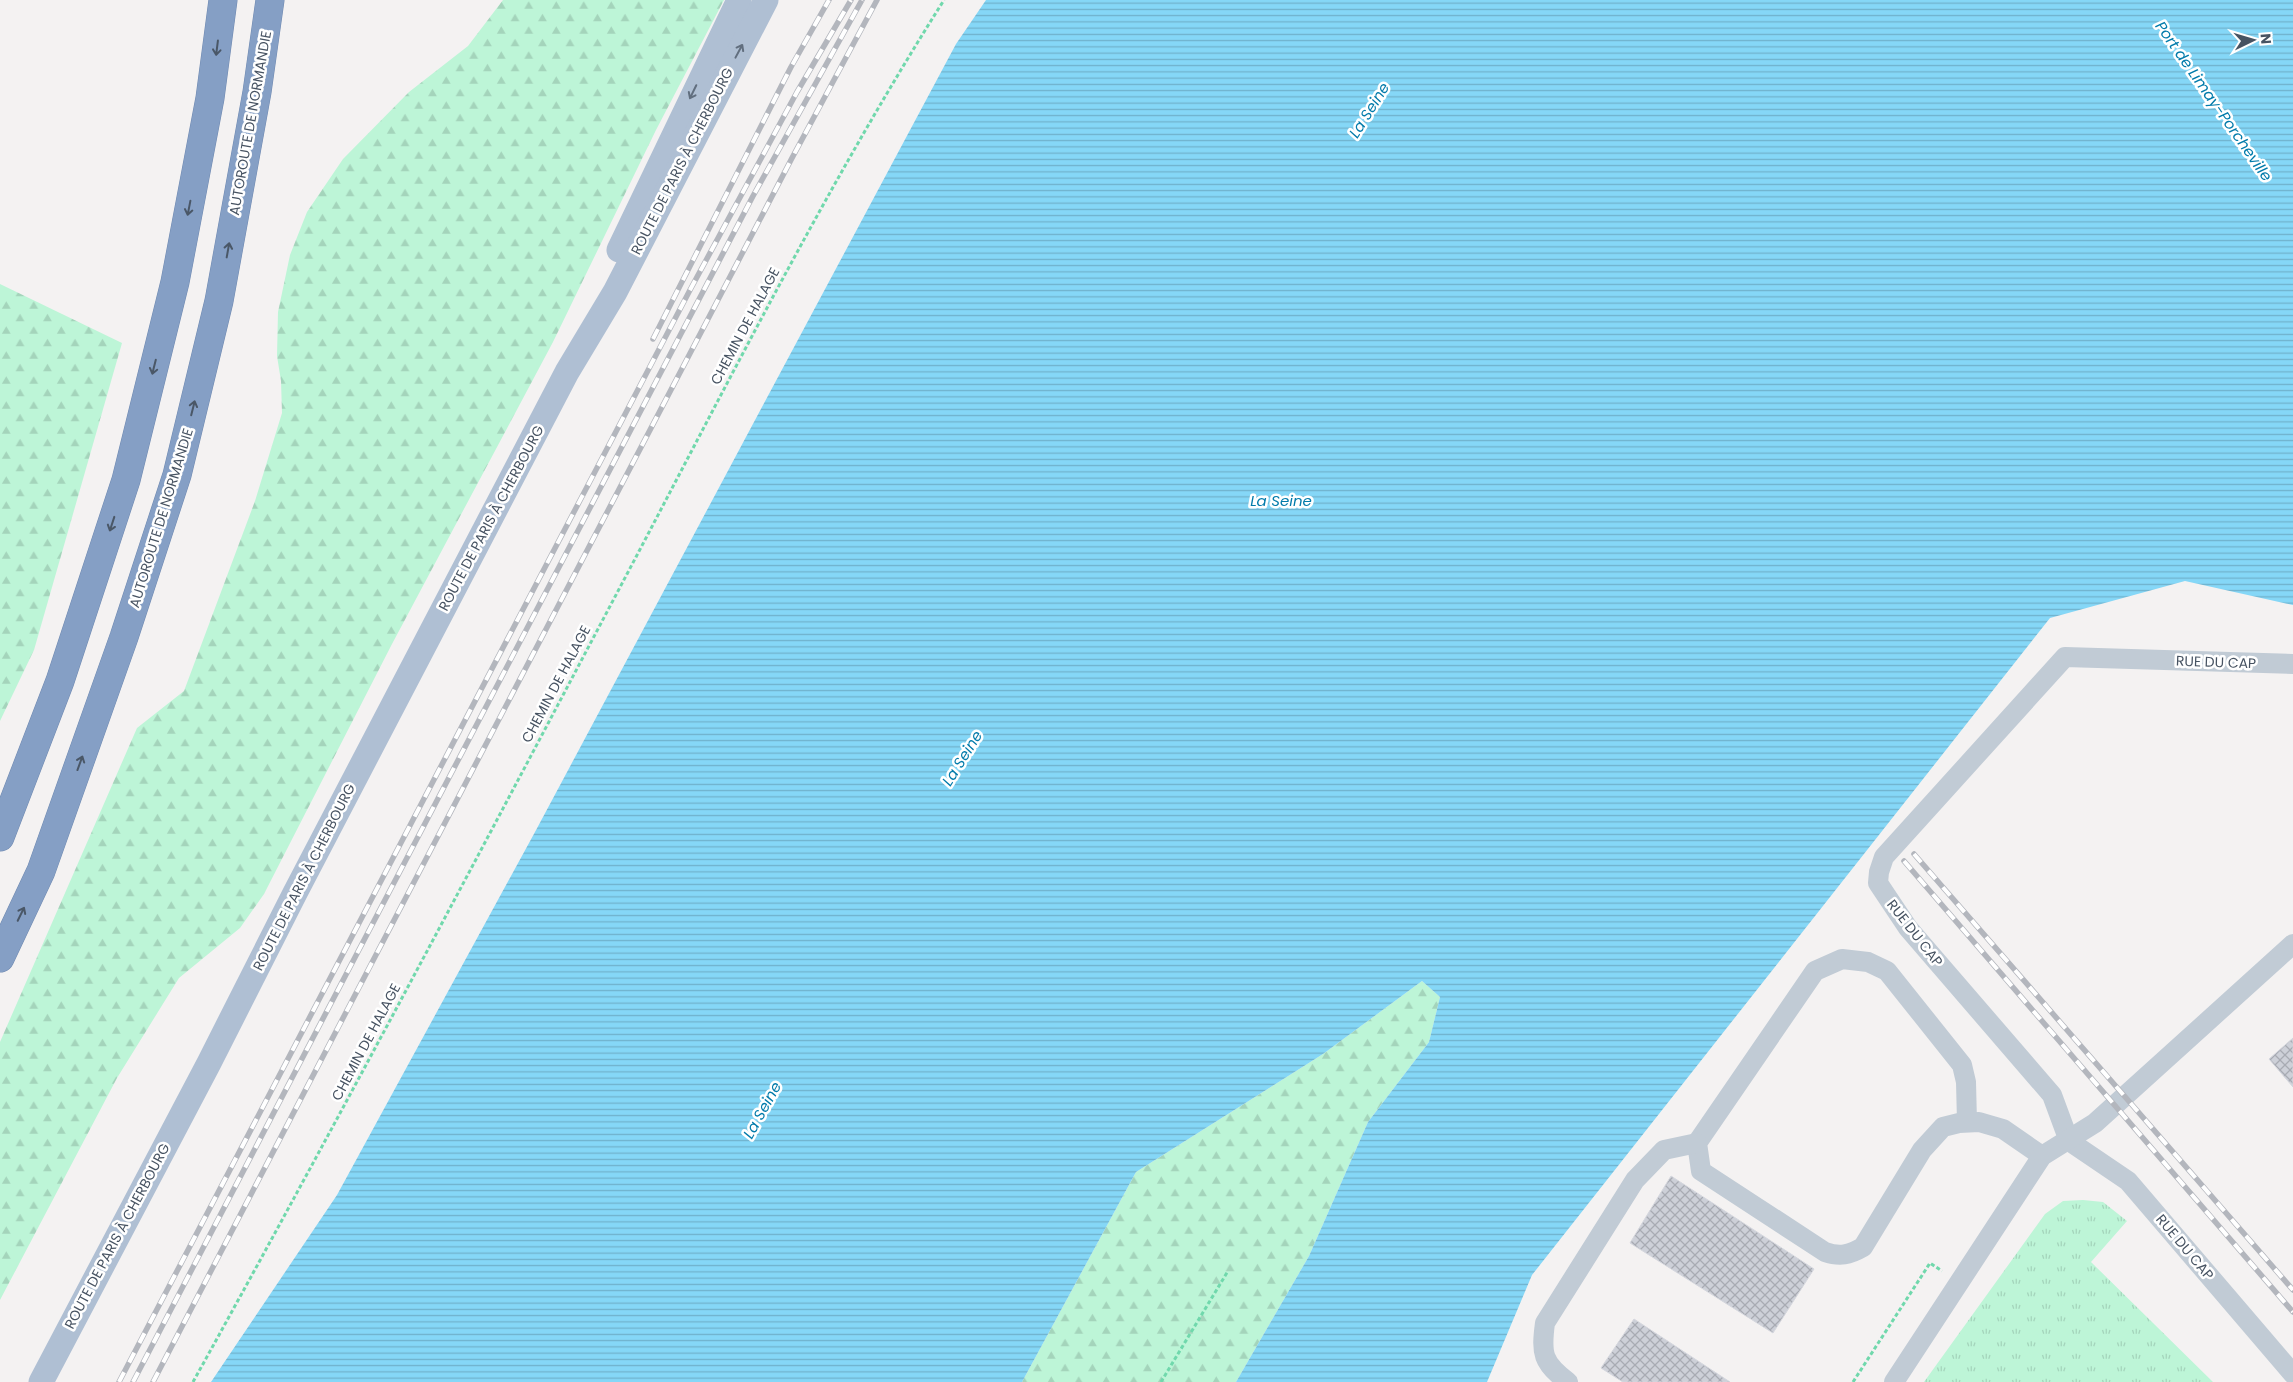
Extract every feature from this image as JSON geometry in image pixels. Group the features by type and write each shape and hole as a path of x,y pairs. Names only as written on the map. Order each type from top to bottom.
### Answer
{"highway":[{"path":"0,837 60,681 126,480 175,282 210,98 223,0"},
{"name":"AUTOROUTE DE NORMANDIE","path":"0,958 41,871 124,637 177,475 219,301 257,92 270,0"}],"main road":[{"name":"ROUTE DE PARIS À CHERBOURG","path":"567,372 635,214 739,0"},
{"name":"ROUTE DE PARIS À CHERBOURG","path":"40,1382 209,1063 295,892 567,372 615,292 766,0"}],"street":[{"name":"RUE DU CAP","path":"2293,664 2066,657 1884,857 1878,883 1908,928 2052,1095 2070,1141 2128,1180 2293,1374"},
{"path":"1894,1382 2042,1156 2070,1141 2095,1123 2293,944"},
{"path":"1967,1122 1966,1082 1962,1065 1887,971 1868,962 1842,959 1815,971 1698,1143 1701,1171 1825,1252 1838,1256 1851,1254 1863,1247 1922,1150 1943,1128 1967,1122 1979,1122 2003,1129 2042,1156"},
{"path":"1568,1382 1553,1371 1542,1349 1545,1322 1635,1180 1664,1150 1698,1143"}],"path":[{"name":"CHEMIN DE HALAGE","path":"193,1382 308,1175 788,269 901,68 944,0"},
{"path":"1853,1382 1930,1263 1960,1282"},
{"path":"1161,1382 1228,1271"}],"green space":[{"path":"503,0 724,0 656,130 553,342 392,644 264,894 240,928 179,978 117,1078 0,1300 0,1042 137,728 184,691 255,501 282,413 281,381 277,356 278,312 290,255 307,212 343,159 409,92 468,46"},
{"path":"0,284 122,343 34,650 0,721"},
{"path":"1422,981 1440,997 1429,1042 1368,1122 1309,1256 1236,1382 1022,1382 1136,1172 1323,1054"},
{"path":"2063,1201 2103,1202 2127,1221 2091,1262 2213,1382 1924,1382 2045,1214"}],"water":[{"name":"La Seine","path":"986,0 2293,0 2293,605 2185,581 2050,618 1532,1275 1487,1382 1236,1382 1309,1256 1368,1122 1429,1042 1440,997 1422,981 1323,1054 1136,1172 1022,1382 211,1382 337,1195 535,832 956,44"}],"building":[{"path":"2293,1038 2293,1087 2269,1059"},
{"path":"1671,1176 1814,1269 1773,1333 1630,1243"},
{"path":"1634,1319 1730,1382 1623,1382 1601,1368"}],"railway":[{"path":"653,339 791,67 829,0"},
{"path":"119,1382 690,290 797,92 851,0"},
{"path":"133,1382 753,196 862,0"},
{"path":"153,1382 792,158 877,0"},
{"path":"1914,854 2293,1290"},
{"path":"1904,861 2293,1312"}],"water label":[{"name":"Port de Limay-Porcheville","path":"2214,101"}]}
